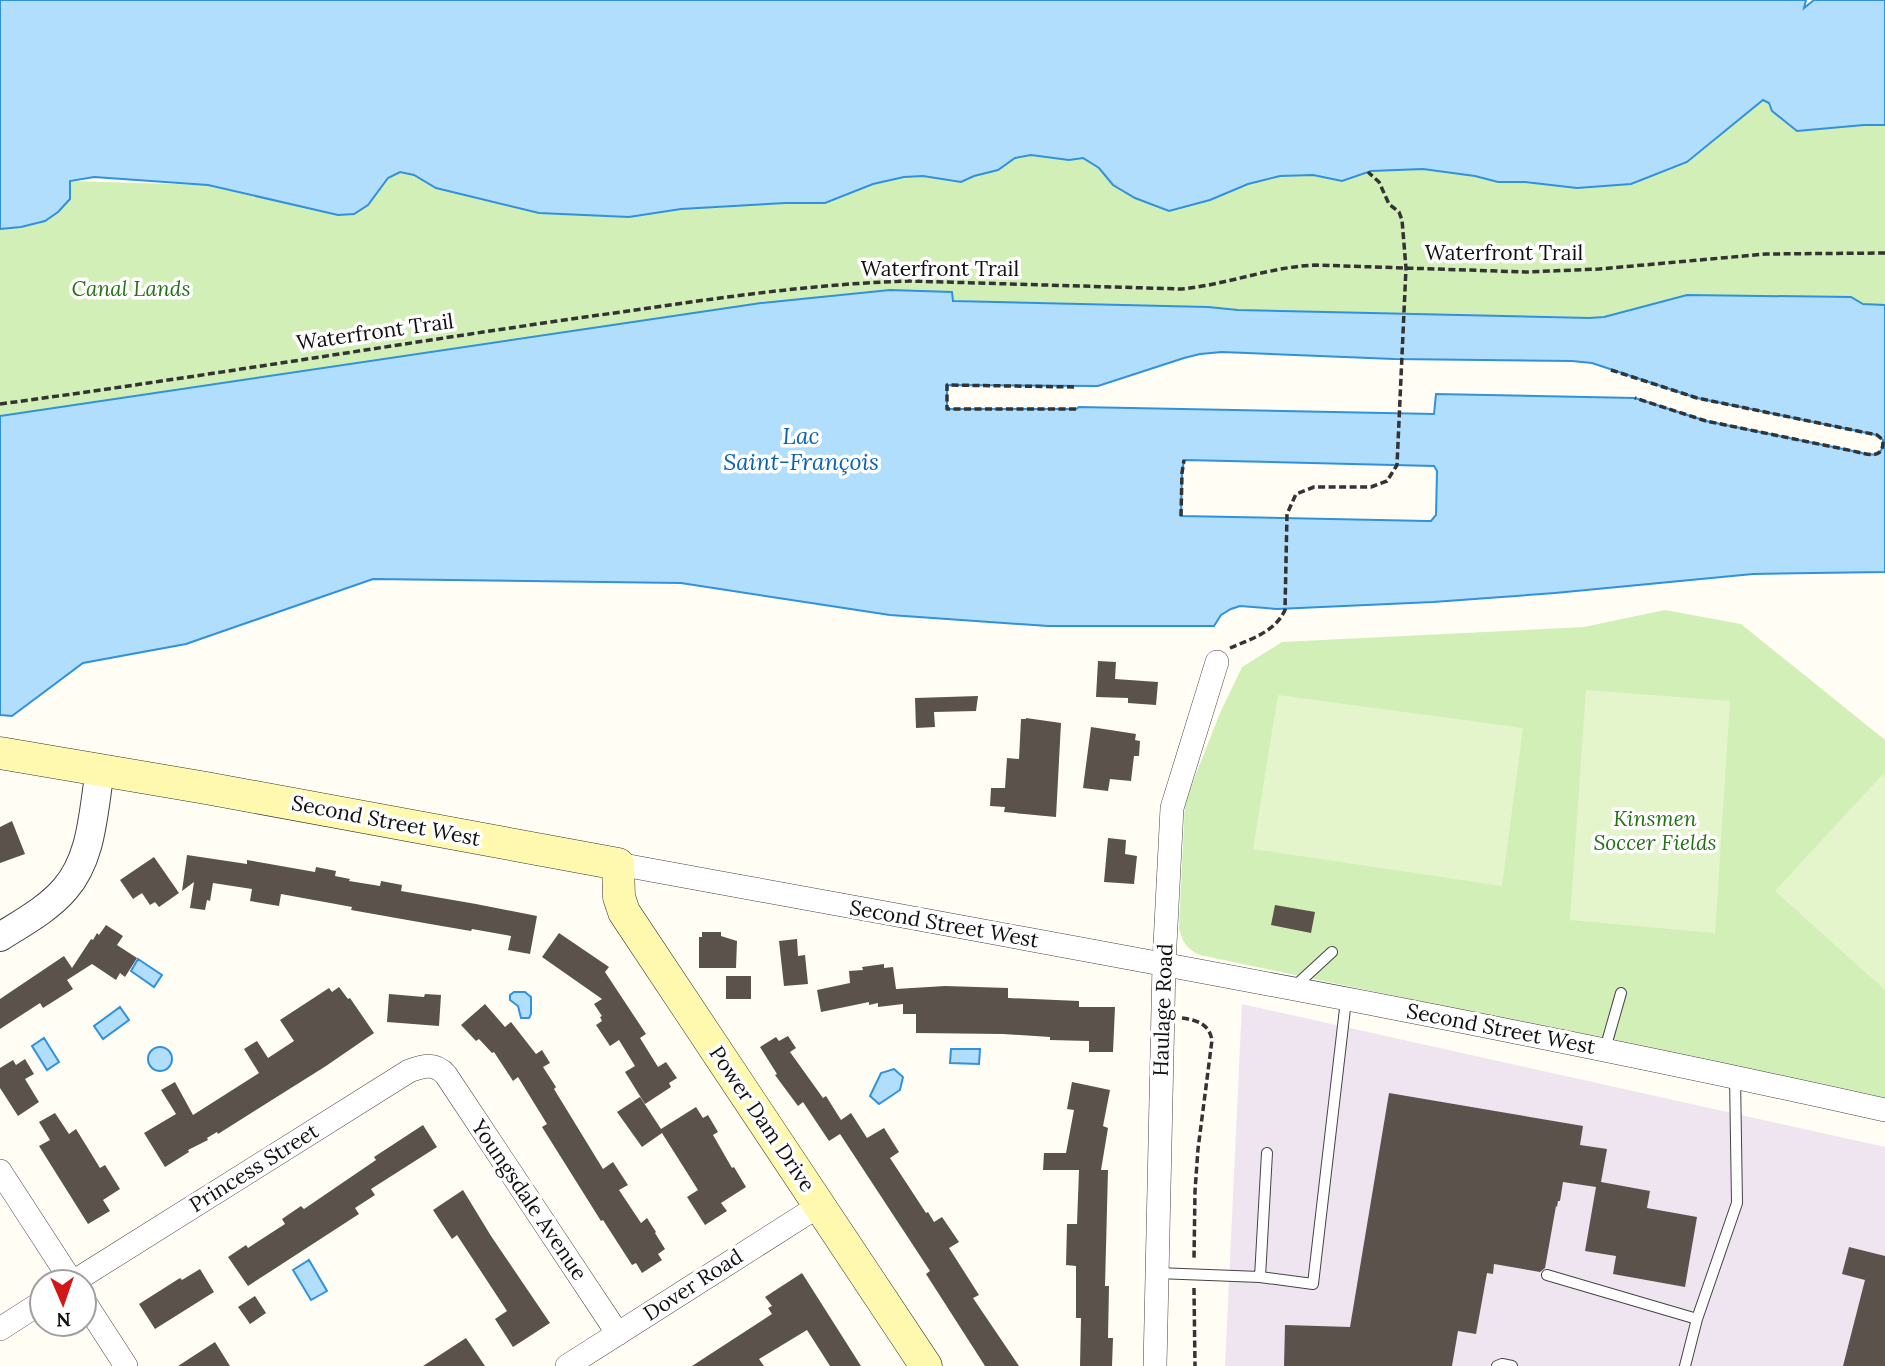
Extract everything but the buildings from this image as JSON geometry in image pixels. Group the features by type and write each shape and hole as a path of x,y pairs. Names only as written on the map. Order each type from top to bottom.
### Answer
{"main road":[{"name":"Second Street West","path":"0,753 618,864"},
{"name":"Power Dam Drive","path":"618,864 619,897 624,912 926,1366"}],"street":[{"name":"Haulage Road","path":"1155,1366 1164,964 1172,808 1217,662"},
{"path":"0,937 52,902 75,877 91,832 100,771"},
{"name":"Second Street West","path":"618,864 1164,964 1605,1049 1885,1110"},
{"name":"Princess Street","path":"94,1268 408,1071 422,1067 440,1068"},
{"name":"Youngsdale Avenue","path":"440,1068 618,1334"},
{"path":"0,1171 63,1268"},
{"name":"Dover Road","path":"568,1366 820,1205"},
{"path":"0,1329 28,1311"},
{"path":"98,1323 126,1366"}],"lane":[{"path":"1292,989 1332,952"},
{"path":"1605,1049 1621,993"},
{"path":"1157,1273 1260,1277 1313,1284 1346,1000"},
{"path":"1685,1366 1697,1319 1737,1203 1735,1076"},
{"path":"1260,1277 1267,1153"},
{"path":"1547,1275 1697,1319"},
{"path":"1497,1366 1512,1366"}],"path":[{"path":"1217,662 1225,651 1276,624 1284,610 1287,514 1297,494 1314,487 1371,487 1387,481 1396,466 1406,268 1401,216 1389,204 1379,182 1368,172"},
{"name":"Waterfront Trail","path":"0,404 727,297 881,282 1181,289 1215,285 1297,266 1335,265 1496,272 1557,271 1766,254 1885,254"},
{"path":"1611,370 1697,398 1877,435 1883,440 1883,447 1879,453 1873,455 1839,449 1706,421 1635,398"},
{"path":"1076,409 947,409 947,385 1077,387"},
{"path":"1181,516 1184,460"},
{"path":"1163,1015 1204,1024 1210,1031 1212,1040 1195,1191 1195,1366"}],"shaded area":[{"path":"1242,1004 1885,1147 1885,1366 1225,1366"}],"green space":[{"name":"Canal Lands","path":"1763,100 1864,125 1885,125 1885,305 1863,304 1851,297 1687,295 1604,317 1589,318 953,301 952,292 761,303 0,416 0,229 45,221 70,199 70,181 208,185 338,215 368,205 388,178 400,172 414,175 436,188 464,194 629,217 681,209 825,203 873,184 904,177 923,176 961,182 998,170 1015,158 1031,155 1069,160 1083,158 1099,168 1114,185 1135,198 1169,211 1280,176 1313,175 1342,181 1371,171 1423,169 1498,182 1525,182"},
{"name":"Kinsmen Soccer Fields","path":"1665,610 1741,624 1885,740 1885,1099 1200,955 1186,945 1179,928 1185,802 1220,713 1242,667 1282,642 1584,627"},
{"path":"1586,690 1730,701 1715,933 1570,920"},
{"path":"1278,695 1523,728 1502,886 1253,849"},
{"path":"1883,774 1885,777 1885,990 1775,891"}],"water":[{"path":"0,0 1806,0 1804,8 1814,0 1885,0 1885,125 1797,131 1763,100 1687,162 1631,184 1577,188 1498,182 1423,169 1371,171 1342,181 1313,175 1280,176 1169,211 1135,198 1113,185 1099,168 1083,158 1069,160 1031,155 1015,158 998,170 961,182 923,176 904,177 873,184 825,203 681,209 629,217 539,213 436,188 414,175 400,172 388,178 368,205 354,214 338,215 208,185 94,177 70,181 70,199 45,221 0,229"},
{"name":"Lac Saint-François","path":"890,290 952,292 953,301 1589,318 1604,317 1687,295 1851,297 1863,304 1885,305 1885,572 1753,574 1433,602 1277,609 1240,606 1221,615 1214,626 1048,626 890,615 681,583 373,579 186,644 83,663 12,716 0,715 0,416 761,303","holes":["1222,352 1592,363 1697,398 1877,435 1883,440 1883,447 1878,454 1864,454 1706,421 1635,398 1436,394 1434,414 1079,407 947,409 947,385 1098,386 1184,358","1184,460 1434,466 1437,471 1436,515 1431,521 1181,516"]},
{"path":"138,959 162,975 154,987 131,971"},
{"path":"514,992 525,992 531,997 529,1018 521,1018 518,1006 510,1000 510,995"},
{"path":"120,1007 129,1020 103,1039 94,1026"},
{"path":"44,1038 59,1062 47,1070 32,1046"},
{"path":"160,1047 169,1050 172,1059 169,1068 160,1071 151,1068 148,1059 151,1050"},
{"path":"951,1049 980,1049 979,1064 950,1063"},
{"path":"894,1069 903,1077 900,1090 879,1104 870,1096 881,1073"},
{"path":"309,1260 327,1291 311,1300 293,1270"}]}
